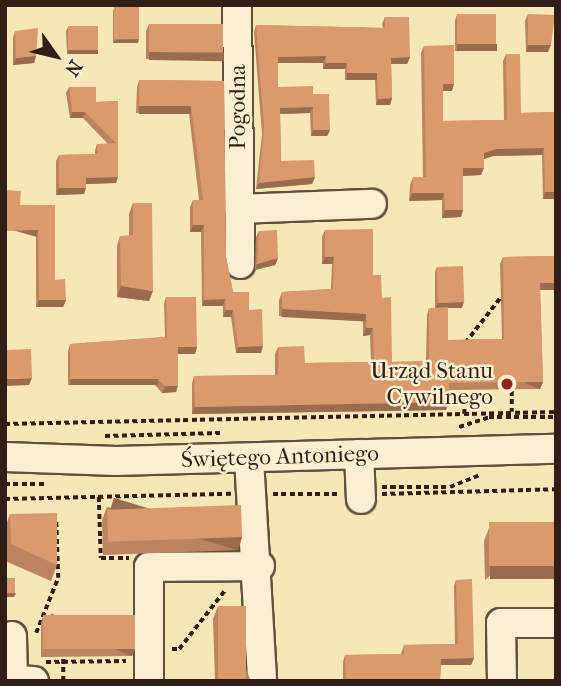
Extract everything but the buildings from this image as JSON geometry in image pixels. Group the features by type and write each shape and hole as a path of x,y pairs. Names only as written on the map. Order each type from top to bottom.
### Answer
{"street":[{"name":"Pogodna","path":"237,5 240,264"},
{"path":"239,209 372,204"},
{"name":"Świętego Antoniego","path":"5,457 249,459 556,449"},
{"path":"359,454 360,497"},
{"path":"249,459 251,566 262,681"},
{"path":"143,663 149,567 251,566"},
{"path":"502,681 501,623 556,623"},
{"path":"24,637 13,680 35,672"}],"path":[{"path":"462,348 501,297"},
{"path":"464,414 465,382"},
{"path":"512,391 512,412"},
{"path":"5,424 556,412"},
{"path":"444,428 489,417 556,417"},
{"path":"101,436 225,433"},
{"path":"5,499 250,494 360,497 556,489"},
{"path":"99,497 101,558 142,558"},
{"path":"24,637 58,578 54,514"},
{"path":"35,672 63,659 118,659 143,663 179,649 251,566"},
{"path":"63,659 63,681"}],"place":[{"name":"Urząd Stanu Cywilnego","path":"507,384"}]}
